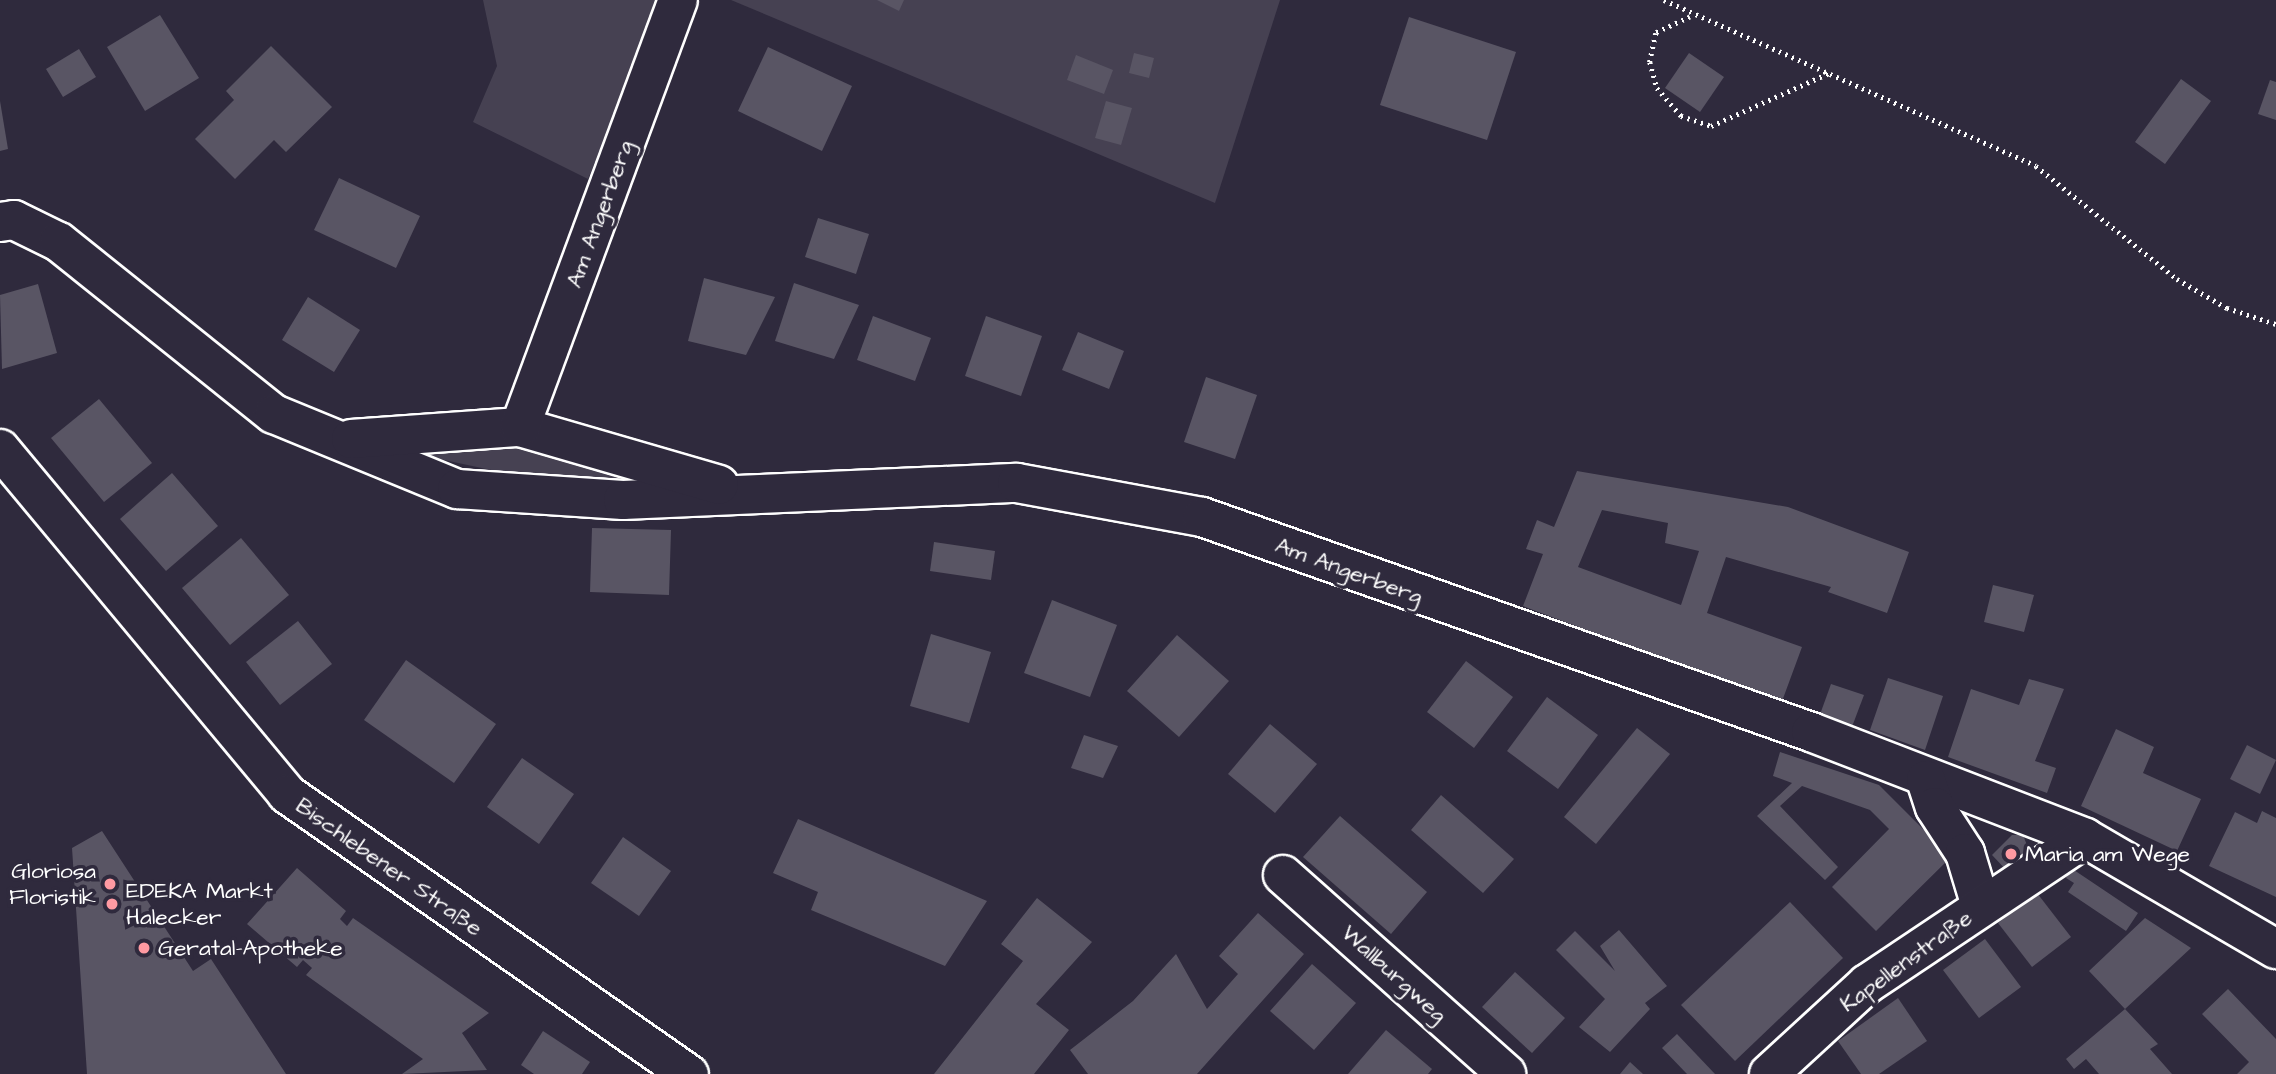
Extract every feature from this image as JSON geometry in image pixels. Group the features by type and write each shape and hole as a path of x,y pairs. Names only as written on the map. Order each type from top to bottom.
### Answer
{"street":[{"name":"Am Angerberg","path":"520,427 678,0"},
{"name":"Am Angerberg","path":"0,222 14,219 59,242 274,414 344,440 457,489 610,500 1017,483 1202,517 1811,733 1926,780 2085,838 2270,940"},
{"name":"Am Angerberg","path":"344,440 520,427 748,493"},
{"name":"Bischlebener Straße","path":"0,449 287,794 689,1074"},
{"name":"Kapellenstraße","path":"1926,780 1935,807 1965,853 1981,906"},
{"name":"Kapellenstraße","path":"1769,1074 1867,984 2085,838"},
{"name":"Wallburgweg","path":"1283,874 1506,1074"}],"path":[{"path":"1664,0 1690,17 1831,72 2035,166 2177,279 2227,308 2276,324"},
{"path":"1690,17 1656,33 1650,62 1657,88 1681,116 1711,127 1831,72"}],"shaded area":[{"path":"483,0 661,0 588,179 473,122 497,66"},
{"path":"731,0 1280,0 1215,203"},
{"path":"524,445 647,479 533,479 411,453"}],"building":[{"path":"877,0 904,0 899,11"},
{"path":"160,15 199,78 145,111 107,47"},
{"path":"1409,17 1516,52 1487,140 1380,105"},
{"path":"271,46 332,107 286,152 274,140 235,179 195,139 234,100 226,91"},
{"path":"768,47 852,86 822,151 738,111"},
{"path":"79,49 96,77 63,97 46,69"},
{"path":"1134,53 1154,58 1149,78 1129,73"},
{"path":"1689,53 1724,77 1700,112 1665,88"},
{"path":"1076,55 1113,70 1104,94 1067,80"},
{"path":"2181,79 2211,101 2165,164 2135,142"},
{"path":"2270,80 2276,82 2276,120 2258,114"},
{"path":"0,101 8,149 0,151"},
{"path":"1106,101 1132,108 1121,145 1095,138"},
{"path":"339,178 420,216 396,268 314,230"},
{"path":"818,218 869,234 856,274 805,257"},
{"path":"704,278 775,297 746,355 688,341"},
{"path":"794,283 859,305 834,359 775,341"},
{"path":"38,284 57,353 2,369 0,295"},
{"path":"308,297 360,330 334,372 282,340"},
{"path":"873,316 931,338 915,381 857,360"},
{"path":"986,316 1042,336 1021,396 965,376"},
{"path":"1078,332 1124,351 1109,389 1062,370"},
{"path":"1206,377 1257,395 1235,459 1184,442"},
{"path":"99,399 152,463 104,502 51,438"},
{"path":"1577,471 1788,507 1909,552 1887,613 1828,592 1831,587 1726,557 1707,613 1802,647 1781,704 1523,606 1543,554 1526,549 1537,520 1554,527","holes":["1602,510 1668,523 1665,543 1699,551 1681,605 1578,567"]},
{"path":"172,473 218,526 166,571 120,519"},
{"path":"592,528 671,530 669,595 590,592"},
{"path":"241,538 289,595 230,645 182,588"},
{"path":"934,542 995,551 991,580 930,571"},
{"path":"1993,585 2034,595 2024,632 1984,622"},
{"path":"1052,600 1117,625 1090,697 1024,673"},
{"path":"298,621 332,664 280,705 246,662"},
{"path":"931,634 991,652 969,723 910,706"},
{"path":"1177,635 1229,681 1179,737 1127,691"},
{"path":"406,660 496,724 454,783 364,720"},
{"path":"1466,661 1513,697 1474,748 1427,712"},
{"path":"1888,678 1943,696 1925,750 1870,730"},
{"path":"2029,679 2064,689 2035,761 2056,768 2047,793 1948,757 1971,689 2019,705"},
{"path":"1831,684 1864,695 1850,732 1818,720"},
{"path":"1547,697 1598,735 1558,789 1507,751"},
{"path":"1270,724 1317,764 1275,813 1228,774"},
{"path":"1637,728 1670,754 1596,844 1564,817"},
{"path":"2116,729 2154,747 2143,773 2201,799 2177,851 2081,806"},
{"path":"1084,735 1118,746 1103,778 1071,768"},
{"path":"2247,745 2276,760 2260,794 2230,779"},
{"path":"1780,752 1879,785 1951,857 1876,931 1832,887 1889,829 1870,810 1802,786 1780,806 1838,867 1825,880 1757,816 1792,783 1773,776"},
{"path":"522,758 574,794 539,844 487,807"},
{"path":"1441,795 1514,859 1483,893 1411,830"},
{"path":"2262,811 2276,818 2276,897 2209,866 2235,812 2257,823"},
{"path":"1340,816 1427,892 1391,934 1303,857"},
{"path":"798,819 987,901 945,966 811,910 818,892 773,873"},
{"name":"EDEKA Markt Halecker","path":"102,831 193,971 211,959 286,1074 87,1074 72,848"},
{"name":"Maria am Wege","path":"2012,835 2023,835 2030,853 2009,873 1992,855"},
{"path":"623,837 671,871 639,916 591,883"},
{"path":"297,868 346,911 340,919 347,926 353,918 489,1013 462,1033 487,1070 402,1074 423,1059 306,975 312,968 303,960 297,967 247,924"},
{"path":"2071,868 2138,913 2126,931 2068,892 2074,883 2066,878"},
{"path":"2037,893 2071,937 2032,967 1998,923"},
{"path":"1037,898 1092,942 1036,1004 1069,1030 1034,1074 934,1074 1023,961 1001,944"},
{"path":"1790,902 1843,958 1735,1061 1681,1005"},
{"path":"1258,913 1304,954 1197,1074 1088,1074 1070,1050 1133,1001 1176,954 1207,1009 1238,974 1219,956"},
{"path":"2145,918 2191,948 2125,1009 2089,971"},
{"path":"1619,930 1667,986 1645,1003 1650,1009 1610,1052 1579,1027 1605,999 1556,950 1575,931 1615,971 1600,946"},
{"path":"1985,939 2021,987 1979,1018 1943,970"},
{"path":"1312,964 1356,1003 1314,1050 1270,1011"},
{"path":"1515,972 1565,1018 1532,1053 1482,1007"},
{"path":"2228,989 2276,1039 2276,1074 2237,1074 2249,1062 2202,1014"},
{"path":"1898,998 1927,1041 1879,1074 1861,1074 1838,1041"},
{"path":"2125,1009 2158,1044 2150,1049 2172,1074 2099,1074 2086,1059 2074,1069 2066,1059"},
{"path":"1386,1030 1432,1069 1428,1074 1348,1074"},
{"path":"543,1031 590,1062 582,1074 534,1074 521,1065"},
{"path":"1677,1034 1715,1074 1687,1074 1662,1048"},
{"path":"1630,1062 1643,1074 1620,1074"}],"place":[{"name":"Maria am Wege","path":"2011,854"},
{"name":"Gloriosa Floristik","path":"110,884"},
{"name":"EDEKA Markt Halecker","path":"112,904"},
{"name":"Geratal-Apotheke","path":"144,948"}]}
